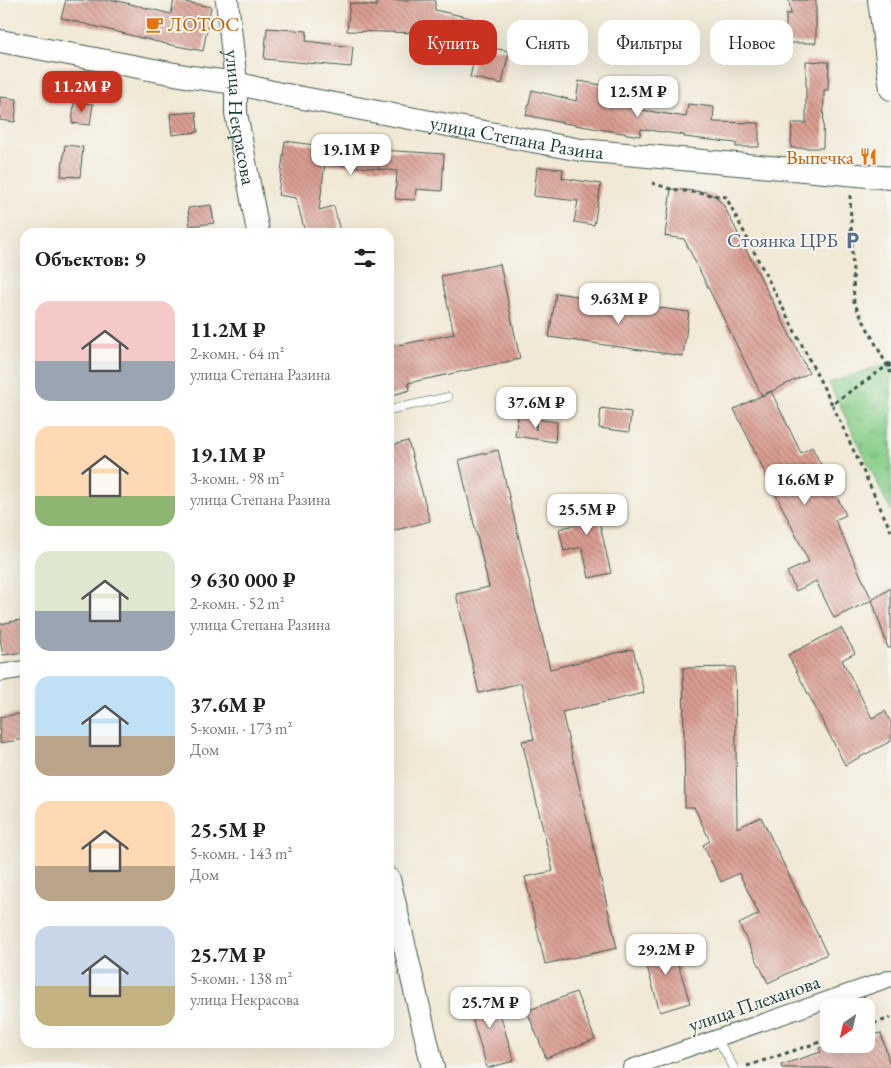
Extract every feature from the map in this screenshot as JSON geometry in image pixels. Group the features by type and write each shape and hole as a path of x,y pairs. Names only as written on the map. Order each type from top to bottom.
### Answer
{"street":[{"name":"улица Некрасова","path":"227,0 236,83 236,113 257,228"},
{"path":"880,0 891,89"},
{"name":"улица Степана Разина","path":"0,41 236,83 285,95 581,150 891,178"},
{"path":"0,674 20,670"},
{"path":"394,900 433,1068"},
{"name":"улица Плеханова","path":"631,1068 891,978"}],"lane":[{"path":"394,409 448,396"},
{"path":"717,1038 734,1068"}],"path":[{"path":"849,174 854,303 889,366 891,373"},
{"path":"652,183 671,189 726,197 832,404 891,531"},
{"path":"832,404 889,366 891,359"},
{"path":"875,1023 891,1018"},
{"path":"742,1068 820,1042"}],"green space":[{"path":"891,362 891,511 829,383"}],"building":[{"path":"66,0 114,0 171,14 174,0 211,7 203,51 166,44 61,18"},
{"path":"377,0 435,0 435,10 480,20 409,20 409,33 347,31 350,3 377,6"},
{"path":"789,0 816,0 816,43 793,43 793,20 786,20 786,14 791,14"},
{"path":"267,28 307,31 306,41 353,47 351,67 264,59"},
{"path":"497,49 507,51 502,84 470,77 473,65 497,65"},
{"path":"806,61 829,62 828,90 824,90 823,148 791,148 792,123 806,123"},
{"path":"579,81 607,86 604,104 686,117 688,104 714,107 713,122 759,123 759,147 736,147 736,143 684,137 684,135 641,129 640,136 526,115 532,90 576,101"},
{"path":"0,97 17,99 15,122 0,120"},
{"path":"74,102 93,104 90,125 72,123"},
{"path":"196,112 198,132 172,135 170,114"},
{"path":"285,141 351,150 352,144 381,148 381,150 444,154 442,191 416,189 415,200 395,199 397,171 325,163 319,210 334,206 339,228 304,228 296,198 278,195"},
{"path":"65,145 83,147 80,177 61,176"},
{"path":"537,167 563,169 562,178 601,184 594,225 574,222 578,201 534,196"},
{"path":"671,189 705,192 715,196 724,206 809,373 762,396 684,239 665,236"},
{"path":"211,205 214,223 190,226 188,208"},
{"path":"500,264 520,359 408,383 410,390 394,395 394,346 454,334 441,276"},
{"path":"556,293 689,312 683,356 549,337"},
{"path":"771,391 801,453 812,447 846,515 835,520 872,600 834,618 816,581 796,591 787,572 809,562 734,409"},
{"path":"601,408 631,412 629,432 599,428"},
{"path":"518,416 533,418 536,430 537,419 557,422 555,442 515,436"},
{"path":"408,441 430,521 394,531 394,445"},
{"path":"498,450 550,669 633,649 644,693 562,712 617,948 545,964 525,877 553,871 522,741 534,739 521,683 479,693 456,594 489,587 459,460"},
{"path":"593,495 611,573 589,578 582,547 564,551 559,529 574,525 569,501"},
{"path":"891,588 891,648 888,648 872,600"},
{"path":"20,620 20,653 3,655 0,624"},
{"path":"841,628 855,653 842,660 872,718 885,711 891,723 891,741 845,765 788,655"},
{"path":"735,667 737,828 761,817 827,954 768,983 739,924 759,914 739,873 721,882 703,845 710,841 694,807 685,807 683,668"},
{"path":"20,714 20,740 0,743 0,717"},
{"path":"671,940 690,1003 660,1012 642,949"},
{"path":"493,990 514,1061 487,1068 466,997"},
{"path":"576,992 595,1039 546,1058 527,1011"},
{"path":"881,1033 891,1068 782,1068 781,1065 820,1052 875,1053 875,1035"}],"place":[{"name":"ЛОТОС","path":"154,24"},
{"name":"Выпечка","path":"868,157"},
{"name":"Стоянка ЦРБ","path":"852,240"}]}
